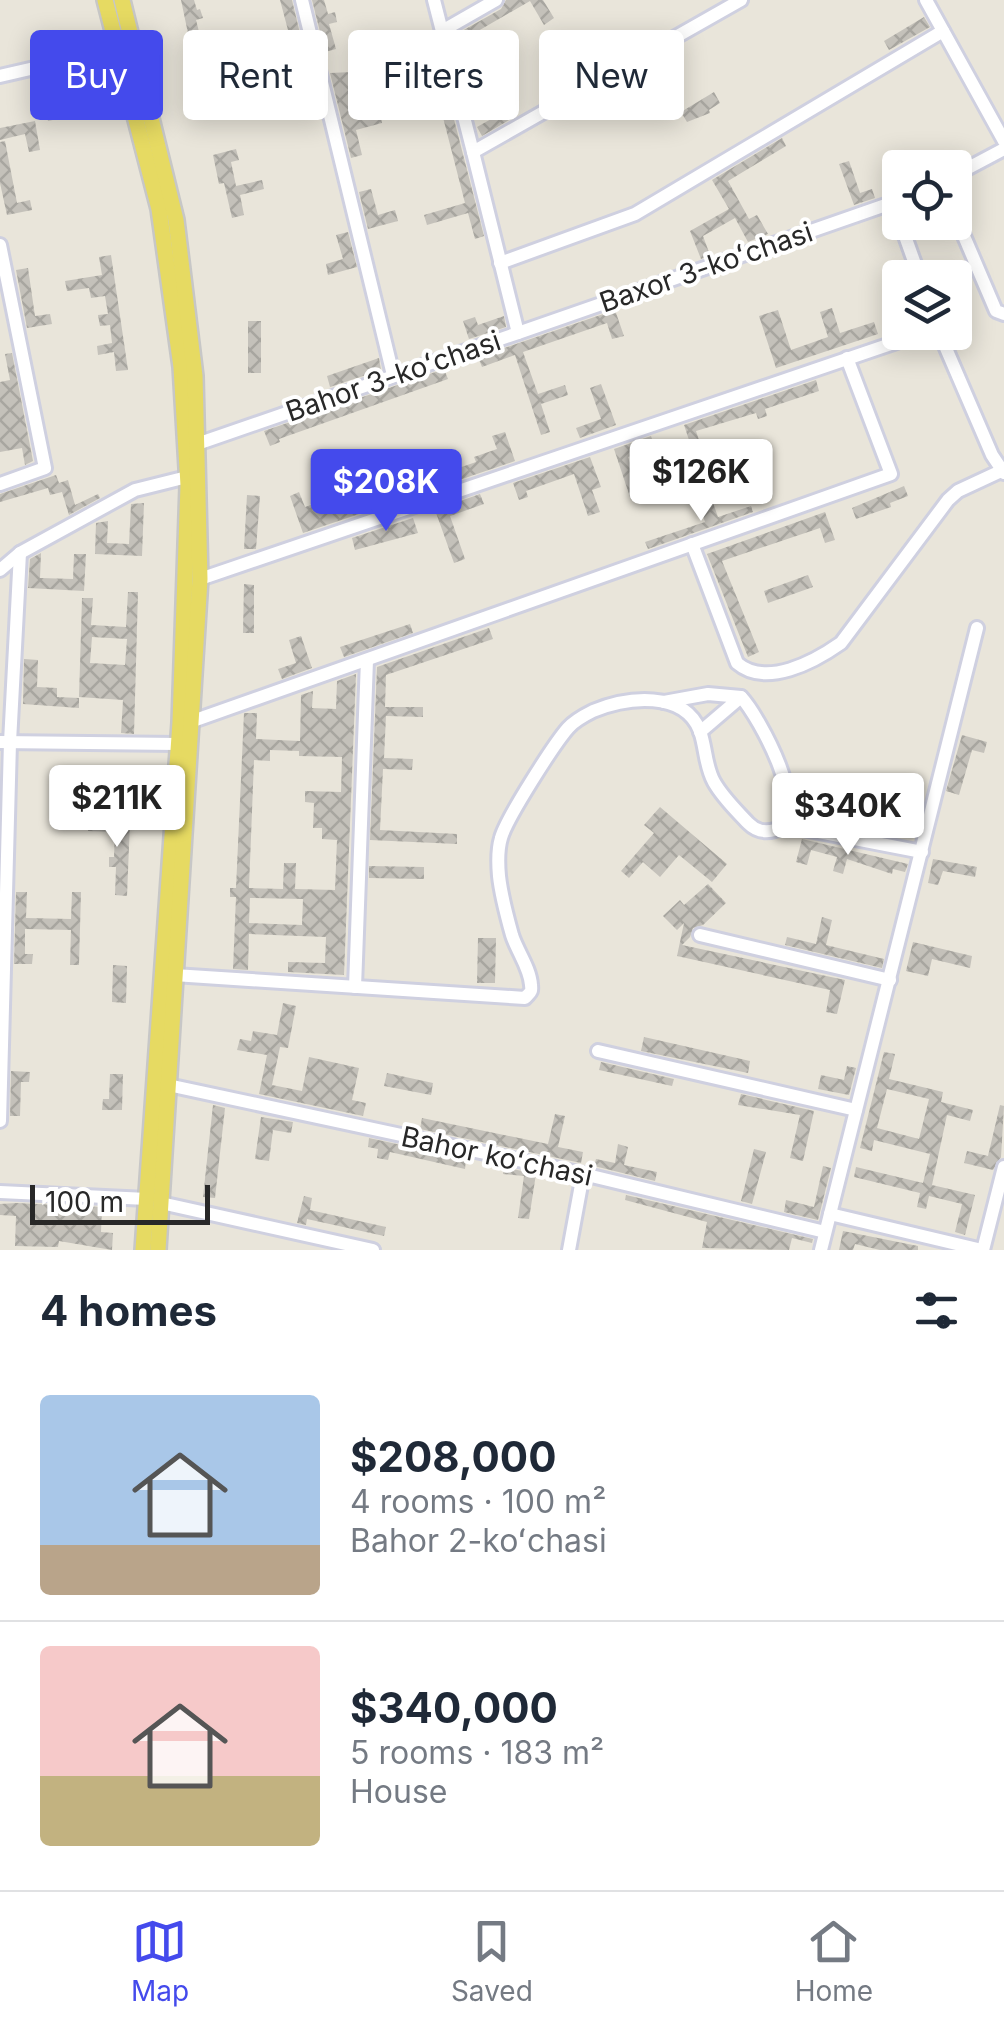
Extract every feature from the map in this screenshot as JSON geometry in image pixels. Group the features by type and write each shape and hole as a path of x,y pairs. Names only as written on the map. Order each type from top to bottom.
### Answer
{"main road":[{"path":"105,0 112,30"},
{"path":"122,0 176,220 195,376 200,579 168,1085 154,1201 143,1250"},
{"path":"136,120 160,209 180,367 187,477 178,744 154,1201 158,1250"}],"street":[{"path":"302,0 394,376"},
{"name":"Bahor 3-koʻchasi","path":"434,0 442,30"},
{"path":"444,30 496,0"},
{"path":"472,152 741,0"},
{"path":"926,0 1004,141"},
{"path":"500,262 635,214 943,31"},
{"path":"0,76 30,69"},
{"name":"Bahor 3-koʻchasi","path":"197,444 518,332 464,120"},
{"path":"972,166 1004,150"},
{"name":"Baxor 3-koʻchasi","path":"518,332 882,206"},
{"path":"966,240 996,310 1004,314"},
{"path":"0,245 46,468 0,484"},
{"path":"200,579 882,348"},
{"path":"692,544 737,663 745,670 785,672 817,660 841,644 948,500 958,491 1002,472 942,350"},
{"path":"190,722 892,474 847,358"},
{"path":"0,570 20,553 136,490 187,477"},
{"path":"0,1121 5,742 20,553"},
{"path":"821,1250 977,628"},
{"path":"356,987 367,660"},
{"path":"174,975 525,998 531,984 512,936 500,876 501,838 569,726 613,704 664,702 708,694 741,697 772,748 790,805 788,820 780,828 755,830 713,780 692,716 680,706 664,702"},
{"path":"700,732 741,697"},
{"path":"5,742 178,744"},
{"path":"793,828 922,852"},
{"path":"700,935 890,980"},
{"path":"598,1051 856,1110"},
{"name":"Bahor koʻchasi","path":"168,1085 583,1174 825,1232"},
{"path":"830,1214 983,1250 1004,1167"},
{"path":"568,1250 583,1174"},
{"path":"0,1192 154,1201 365,1249"}],"building":[{"path":"181,0 194,0 203,18 196,20 199,30 187,30"},
{"path":"280,0 292,0 299,30 288,30"},
{"path":"312,0 324,0 328,14 335,12 337,22 329,24 336,49 328,51 328,30 320,30"},
{"path":"506,0 543,0 554,18 544,25 530,1 480,30 464,30 501,9"},
{"path":"924,17 930,27 889,50 884,41"},
{"path":"348,72 348,120 381,120 382,123 356,130 362,155 351,158 330,73"},
{"path":"714,92 720,103 710,113 687,122 684,110"},
{"path":"444,120 454,120 484,236 475,239 468,213 427,225 424,215 465,203"},
{"path":"489,120 509,120 482,136 477,127"},
{"path":"35,121 40,150 29,152 25,134 0,140 0,128"},
{"path":"782,138 786,146 728,181 749,219 757,215 768,234 748,242 735,218 703,236 710,255 701,259 690,231 729,209 712,180"},
{"path":"5,141 17,203 30,200 32,210 7,215 0,183 0,142"},
{"path":"236,149 239,160 231,162 236,186 262,180 264,189 240,195 244,215 232,218 213,155"},
{"path":"849,161 860,193 872,189 875,198 854,205 839,164"},
{"path":"371,189 378,215 395,210 398,221 368,229 359,192"},
{"path":"348,232 357,267 328,275 326,264 343,259 336,235"},
{"path":"111,255 128,370 116,371 114,352 98,355 97,346 112,343 110,325 100,326 98,315 108,314 105,296 91,298 89,288 67,291 65,281 102,275 99,257"},
{"path":"28,268 35,316 50,314 52,324 27,328 16,270"},
{"path":"832,308 840,333 874,322 878,334 776,368 759,316 778,310 791,350 828,337 820,312"},
{"path":"615,310 624,336 612,339 607,323 523,352 538,394 565,385 568,395 541,404 550,432 541,435 515,355 482,367 478,357"},
{"path":"504,316 506,327 469,339 463,321 475,317 478,325"},
{"path":"248,321 261,321 261,373 248,373"},
{"path":"12,353 33,461 25,465 22,448 0,452 0,382 10,380 5,354"},
{"path":"379,358 381,370 330,387 327,376"},
{"path":"444,369 448,379 279,439 270,446 264,431"},
{"path":"816,380 819,391 765,409 767,416 758,419 756,413 696,431 710,473 701,476 684,425"},
{"path":"601,384 616,425 580,438 576,428 601,419 590,388"},
{"path":"505,432 515,461 303,533 290,496 299,492 305,507 331,498 324,477 337,473 349,506 395,490 388,471 402,466 409,486 441,474 434,455 444,452 450,471 497,449 492,436"},
{"path":"651,436 655,448 628,457 638,487 664,478 667,488 631,500 614,449"},
{"path":"590,457 601,487 592,490 600,512 588,516 574,474 526,491 528,497 519,500 513,483"},
{"path":"56,475 59,483 68,480 75,505 98,494 100,498 69,515 62,492 50,495 48,488 0,502 0,494"},
{"path":"904,486 908,496 890,503 891,507 856,519 852,508"},
{"path":"480,494 484,504 450,516 465,559 454,563 435,510"},
{"path":"247,495 260,496 256,549 244,549"},
{"path":"712,500 718,517 751,506 753,512 648,549 645,542 705,522 699,504"},
{"path":"144,503 142,556 95,554 96,523 108,521 107,543 129,544 131,504"},
{"path":"825,512 835,540 825,543 820,528 722,561 759,652 748,657 707,554"},
{"path":"413,518 418,533 355,550 352,538"},
{"path":"41,553 40,578 73,579 74,554 86,554 84,591 28,588 30,559"},
{"path":"808,575 813,587 768,603 764,591"},
{"path":"244,584 254,585 254,633 243,633"},
{"path":"128,592 138,592 134,734 121,733 123,700 79,697 82,598 93,598 91,625 126,627","holes":["92,637 127,639 125,665 90,663"]},
{"path":"410,624 413,633 344,657 340,647"},
{"path":"489,628 493,639 386,675 385,707 423,707 423,717 386,716 384,758 413,759 412,770 383,769 380,830 457,834 457,844 370,840 377,667"},
{"path":"301,636 312,668 282,679 278,669 296,663 289,640"},
{"path":"24,659 38,660 37,687 57,688 57,697 79,698 79,708 23,704"},
{"path":"356,674 344,975 288,972 288,962 325,963 326,937 249,934 248,970 233,969 236,897 230,897 230,888 236,888 244,713 257,713 256,739 300,741 301,695 313,691 312,708 336,709 337,681","holes":["270,750 299,751 299,756 342,757 341,792 305,791 305,802 314,803 313,828 322,828 322,839 337,840 335,890 295,889 296,863 284,863 283,889 249,888 254,760 270,761","250,898 303,899 302,925 249,923"]},
{"path":"962,735 987,742 984,753 972,750 959,795 946,791"},
{"path":"660,807 727,864 712,882 679,855 660,877 643,862 629,878 621,871 654,833 644,825"},
{"path":"89,820 130,822 127,896 115,895 116,867 109,867 109,857 114,857 115,832 88,831"},
{"path":"802,839 908,864 905,872 893,869 892,874 847,859 843,874 833,871 837,857 811,850 807,865 796,862"},
{"path":"933,859 977,867 975,877 943,871 938,885 928,883"},
{"path":"369,866 424,867 424,879 369,878"},
{"path":"708,884 726,903 703,925 693,928 682,945 845,980 837,1014 826,1012 830,990 677,956 684,923 677,930 663,916 680,900 684,905"},
{"path":"16,892 27,892 26,918 71,919 72,892 81,892 79,965 70,965 71,930 25,929 25,954 33,954 32,964 14,964"},
{"path":"822,917 832,920 826,945 884,959 882,968 785,945 787,937 816,944"},
{"path":"478,938 496,938 495,983 477,983"},
{"path":"913,942 972,956 970,968 932,959 928,976 906,971"},
{"path":"113,965 127,966 126,1003 112,1002"},
{"path":"283,1003 296,1006 288,1048 280,1047 272,1085 302,1091 309,1057 359,1068 352,1100 366,1103 363,1116 259,1094 267,1055 237,1050 240,1039 251,1041 253,1031 277,1035"},
{"path":"644,1037 750,1061 748,1073 641,1051"},
{"path":"884,1052 895,1054 889,1079 943,1092 941,1102 973,1110 970,1121 947,1115 932,1185 975,1195 965,1235 955,1232 962,1204 929,1196 926,1209 917,1207 920,1193 854,1177 856,1167 923,1183 930,1154 874,1140 872,1151 860,1148","holes":["887,1089 929,1099 919,1139 877,1128"]},
{"path":"601,1062 674,1079 672,1086 599,1070"},
{"path":"847,1066 856,1068 849,1095 818,1089 821,1075 844,1080"},
{"path":"11,1071 30,1072 29,1082 21,1082 20,1116 10,1116"},
{"path":"387,1073 433,1083 431,1095 384,1086"},
{"path":"110,1074 123,1074 122,1110 102,1110 103,1099 109,1099"},
{"path":"741,1094 814,1111 803,1161 790,1158 800,1115 738,1105"},
{"path":"213,1105 225,1108 215,1198 203,1197"},
{"path":"1000,1105 1004,1106 1001,1157 993,1170 964,1163 967,1151 988,1156"},
{"path":"555,1114 565,1116 558,1147 583,1152 581,1163 420,1129 422,1118 548,1144"},
{"path":"261,1117 293,1122 291,1133 273,1130 269,1161 255,1159"},
{"path":"369,1138 466,1159 465,1169 390,1152 388,1160 377,1158 378,1149 368,1147"},
{"path":"618,1144 628,1147 624,1165 657,1172 655,1181 594,1166 596,1159 615,1163"},
{"path":"754,1149 766,1152 752,1204 741,1201"},
{"path":"823,1166 831,1168 818,1220 784,1212 786,1200 814,1207"},
{"path":"504,1167 536,1174 529,1219 518,1218 524,1176 503,1174"},
{"path":"626,1195 813,1239 812,1243 792,1238 789,1250 702,1248 707,1222 625,1200"},
{"path":"304,1196 312,1198 310,1210 386,1227 384,1236 307,1219 306,1225 297,1223"},
{"path":"0,1204 102,1207 101,1232 113,1233 112,1250 59,1241 58,1247 15,1246 16,1216 0,1215"},
{"path":"843,1231 918,1246 918,1250 880,1250 855,1244 853,1250 839,1250"}]}
